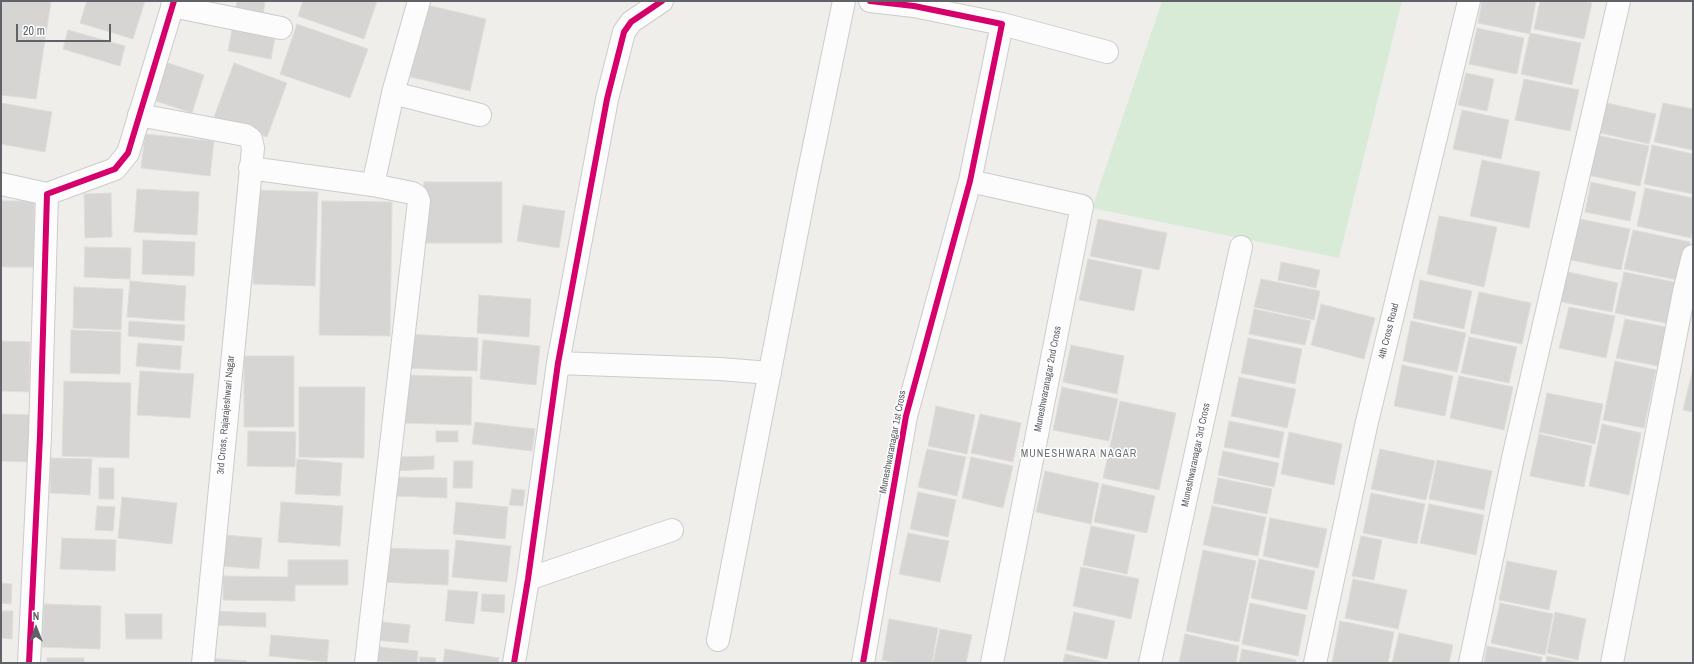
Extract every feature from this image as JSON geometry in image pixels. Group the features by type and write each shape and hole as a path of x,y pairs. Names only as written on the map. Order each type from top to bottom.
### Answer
{"street":[{"path":"373,185 393,93 419,1"},
{"path":"514,663 528,579 558,363 607,99 624,32 631,22 662,1"},
{"path":"718,640 844,1"},
{"path":"870,1 914,6 1002,24 1107,52"},
{"name":"4th Cross Road","path":"1315,663 1366,426 1469,1"},
{"path":"1470,663 1513,458 1619,1"},
{"path":"1,184 47,194 115,169 128,153 173,4 281,28"},
{"name":"Muneshwaranagar 1st Cross","path":"863,663 906,416 970,181 1002,24"},
{"path":"393,93 480,115"},
{"name":"3rd Cross, Rajarajeshwari Nagar","path":"139,115 245,135 251,139 253,148 203,663"},
{"path":"250,168 373,185 412,194 417,196 419,201 366,663"},
{"name":"Muneshwaranagar 2nd Cross","path":"970,181 1082,206 992,663"},
{"path":"29,663 40,436 47,194"},
{"name":"Muneshwaranagar 3rd Cross","path":"1150,663 1241,247"},
{"path":"1612,663 1684,292 1693,256"},
{"path":"558,363 720,368 770,373"},
{"path":"528,579 672,530"}],"green space":[{"path":"1162,1 1402,1 1339,258 1092,208"}],"building":[{"path":"1,1 51,1 36,99 1,95"},
{"path":"87,1 145,1 133,39 80,23"},
{"path":"237,1 265,1 263,16 235,12"},
{"path":"303,1 377,1 364,39 298,16"},
{"path":"1482,1 1536,1 1530,34 1478,23"},
{"path":"1540,1 1581,1 1592,3 1584,39 1534,29"},
{"path":"423,4 486,19 470,91 407,76"},
{"path":"297,24 368,49 350,98 280,74"},
{"path":"1477,28 1524,38 1517,74 1469,64"},
{"path":"232,29 275,37 271,59 228,51"},
{"path":"68,30 125,46 120,66 63,49"},
{"path":"1530,33 1581,43 1572,85 1521,74"},
{"path":"159,60 204,75 192,113 147,98"},
{"path":"234,63 287,83 267,137 214,117"},
{"path":"1466,73 1494,79 1487,111 1458,105"},
{"path":"1524,79 1579,90 1570,131 1515,120"},
{"path":"1602,102 1656,114 1649,144 1596,132"},
{"path":"1,103 52,112 45,152 1,144"},
{"path":"1663,103 1693,109 1693,150 1654,142"},
{"path":"1462,110 1509,120 1501,159 1453,149"},
{"path":"145,134 214,141 210,176 141,168"},
{"path":"1596,135 1649,146 1640,186 1587,175"},
{"path":"1652,145 1693,154 1693,194 1644,184"},
{"path":"1482,160 1540,172 1529,228 1470,216"},
{"path":"424,182 502,182 502,243 424,243"},
{"path":"1591,182 1636,192 1630,221 1585,212"},
{"path":"1645,188 1693,198 1693,228 1691,238 1637,226"},
{"path":"137,189 199,192 197,235 134,232"},
{"path":"255,190 318,192 315,286 253,284"},
{"path":"111,193 112,237 85,238 84,194"},
{"path":"1,201 34,201 34,267 1,267"},
{"path":"322,201 392,202 390,336 319,335"},
{"path":"523,205 565,211 559,248 517,241"},
{"path":"1439,216 1497,227 1484,287 1427,274"},
{"path":"1575,218 1630,229 1621,270 1566,259"},
{"path":"1098,219 1167,233 1159,270 1090,256"},
{"path":"1633,230 1690,242 1682,281 1624,269"},
{"path":"143,240 195,242 194,276 142,274"},
{"path":"85,247 131,248 130,279 84,277"},
{"path":"1088,259 1142,270 1134,311 1079,300"},
{"path":"1281,262 1320,270 1316,288 1278,280"},
{"path":"1564,271 1618,283 1612,312 1557,301"},
{"path":"1624,272 1679,283 1670,324 1615,313"},
{"path":"1261,279 1320,291 1314,320 1254,307"},
{"path":"1420,280 1472,291 1464,329 1413,318"},
{"path":"130,281 186,286 184,321 127,317"},
{"path":"74,287 123,289 121,330 73,328"},
{"path":"1479,292 1531,303 1522,344 1470,333"},
{"path":"479,295 531,299 529,337 477,333"},
{"path":"1321,304 1375,318 1364,359 1311,345"},
{"path":"1569,307 1615,316 1606,358 1559,348"},
{"path":"1254,309 1311,321 1305,345 1249,334"},
{"path":"1625,319 1666,327 1658,366 1616,358"},
{"path":"129,321 185,325 184,341 128,336"},
{"path":"1411,321 1466,333 1457,372 1403,361"},
{"path":"71,330 121,332 120,374 70,373"},
{"path":"406,334 478,338 477,371 404,368"},
{"path":"1469,337 1517,347 1509,383 1461,373"},
{"path":"1248,338 1302,349 1295,384 1241,373"},
{"path":"483,340 540,346 536,385 480,379"},
{"path":"1,341 30,342 29,392 1,391"},
{"path":"138,343 182,346 180,370 136,366"},
{"path":"1071,345 1124,356 1117,394 1063,382"},
{"path":"244,356 294,356 294,427 244,427"},
{"path":"1615,361 1656,370 1644,428 1603,420"},
{"path":"1402,365 1453,376 1445,416 1394,406"},
{"path":"140,371 194,374 190,418 137,415"},
{"path":"1693,373 1693,412 1683,410"},
{"path":"404,375 472,377 471,425 402,423"},
{"path":"1459,376 1513,387 1504,430 1450,418"},
{"path":"1239,377 1296,389 1287,428 1231,416"},
{"path":"64,381 131,383 129,458 62,456"},
{"path":"299,387 365,387 364,458 299,457"},
{"path":"1062,387 1118,399 1109,441 1053,430"},
{"path":"1547,393 1603,404 1595,444 1539,432"},
{"path":"1120,401 1176,413 1159,490 1103,478"},
{"path":"936,406 975,415 967,454 928,446"},
{"path":"1,414 32,415 30,462 1,461"},
{"path":"980,414 1021,423 1013,462 971,453"},
{"path":"1229,421 1284,432 1279,458 1224,447"},
{"path":"475,422 535,429 532,451 472,444"},
{"path":"1602,424 1641,433 1629,495 1589,486"},
{"path":"248,431 296,432 295,467 247,466"},
{"path":"436,431 458,431 458,442 436,442"},
{"path":"1289,432 1342,444 1334,485 1281,474"},
{"path":"1539,434 1592,446 1584,487 1530,476"},
{"path":"927,449 966,457 957,496 918,487"},
{"path":"1380,449 1435,461 1426,500 1371,489"},
{"path":"1223,451 1279,463 1274,487 1218,475"},
{"path":"434,456 434,469 394,471 394,457"},
{"path":"971,457 1013,466 1003,508 962,498"},
{"path":"51,458 92,459 90,495 50,493"},
{"path":"297,459 342,463 340,496 295,494"},
{"path":"1437,460 1492,471 1484,510 1429,499"},
{"path":"454,461 473,461 472,488 453,488"},
{"path":"99,468 114,468 114,499 99,499"},
{"path":"1045,471 1099,483 1091,524 1036,512"},
{"path":"394,477 447,478 447,498 394,496"},
{"path":"1218,478 1272,489 1267,514 1213,503"},
{"path":"1102,484 1155,496 1147,533 1094,522"},
{"path":"512,489 525,490 523,506 509,505"},
{"path":"918,492 956,500 948,537 910,529"},
{"path":"1371,493 1425,504 1417,544 1363,533"},
{"path":"122,497 177,503 172,544 118,538"},
{"path":"281,502 343,506 340,546 278,542"},
{"path":"456,502 508,507 505,539 453,534"},
{"path":"1429,504 1484,515 1476,555 1420,543"},
{"path":"97,506 115,507 113,531 95,530"},
{"path":"1212,506 1266,517 1258,556 1203,545"},
{"path":"1270,518 1327,529 1318,568 1263,556"},
{"path":"1091,526 1135,535 1127,574 1083,565"},
{"path":"908,533 949,541 940,582 899,574"},
{"path":"223,535 262,538 259,569 221,566"},
{"path":"1361,536 1382,540 1374,580 1352,576"},
{"path":"62,538 116,540 115,571 60,569"},
{"path":"456,540 511,546 507,582 452,577"},
{"path":"382,548 449,550 448,585 381,582"},
{"path":"1203,550 1256,561 1239,642 1186,631"},
{"path":"1259,559 1315,571 1307,610 1251,598"},
{"path":"288,560 348,560 348,585 295,585 295,601 223,600 223,576 288,577"},
{"path":"1507,561 1557,571 1549,610 1499,600"},
{"path":"1081,567 1139,579 1131,619 1073,606"},
{"path":"1353,579 1407,590 1398,629 1345,618"},
{"path":"1,583 12,584 11,604 1,603"},
{"path":"448,590 478,592 474,624 445,621"},
{"path":"482,594 505,595 504,613 481,611"},
{"path":"1250,603 1306,615 1298,656 1242,644"},
{"path":"1500,603 1553,614 1545,655 1491,643"},
{"path":"44,604 101,606 100,649 42,647"},
{"path":"1,611 13,611 12,639 1,638"},
{"path":"211,611 266,613 266,627 211,625"},
{"path":"1074,612 1115,621 1107,659 1066,650"},
{"path":"1555,612 1586,619 1578,660 1547,653"},
{"path":"125,614 162,614 162,639 126,639"},
{"path":"889,619 938,628 932,663 899,663 882,660"},
{"path":"375,621 410,625 408,643 373,640"},
{"path":"1340,621 1394,632 1388,663 1332,663"},
{"path":"940,629 972,635 966,663 933,663"},
{"path":"1399,633 1453,645 1449,663 1392,663"},
{"path":"1185,634 1239,646 1236,663 1179,663"},
{"path":"271,635 329,640 327,662 269,656"},
{"path":"370,646 418,651 417,663 369,661"},
{"path":"1487,646 1542,657 1541,663 1484,663"},
{"path":"445,649 499,658 498,663 443,663"},
{"path":"1242,649 1296,660 1295,663 1239,663"},
{"path":"1065,654 1107,663 1063,663"},
{"path":"1547,656 1581,663 1546,663"},
{"path":"420,657 436,658 435,663 419,663"},
{"path":"47,658 84,658 84,663 47,663"},
{"path":"207,658 247,661 246,663 207,663"}],"cycle path":[{"path":"29,663 40,436 47,194 115,169 128,153 174,1"},
{"path":"514,663 528,579 558,363 607,99 624,32 631,22 662,1"},
{"path":"863,663 906,416 970,181 1002,24 914,6 870,1"}],"district":[{"name":"MUNESHWARA NAGAR","path":"1079,454"}]}
